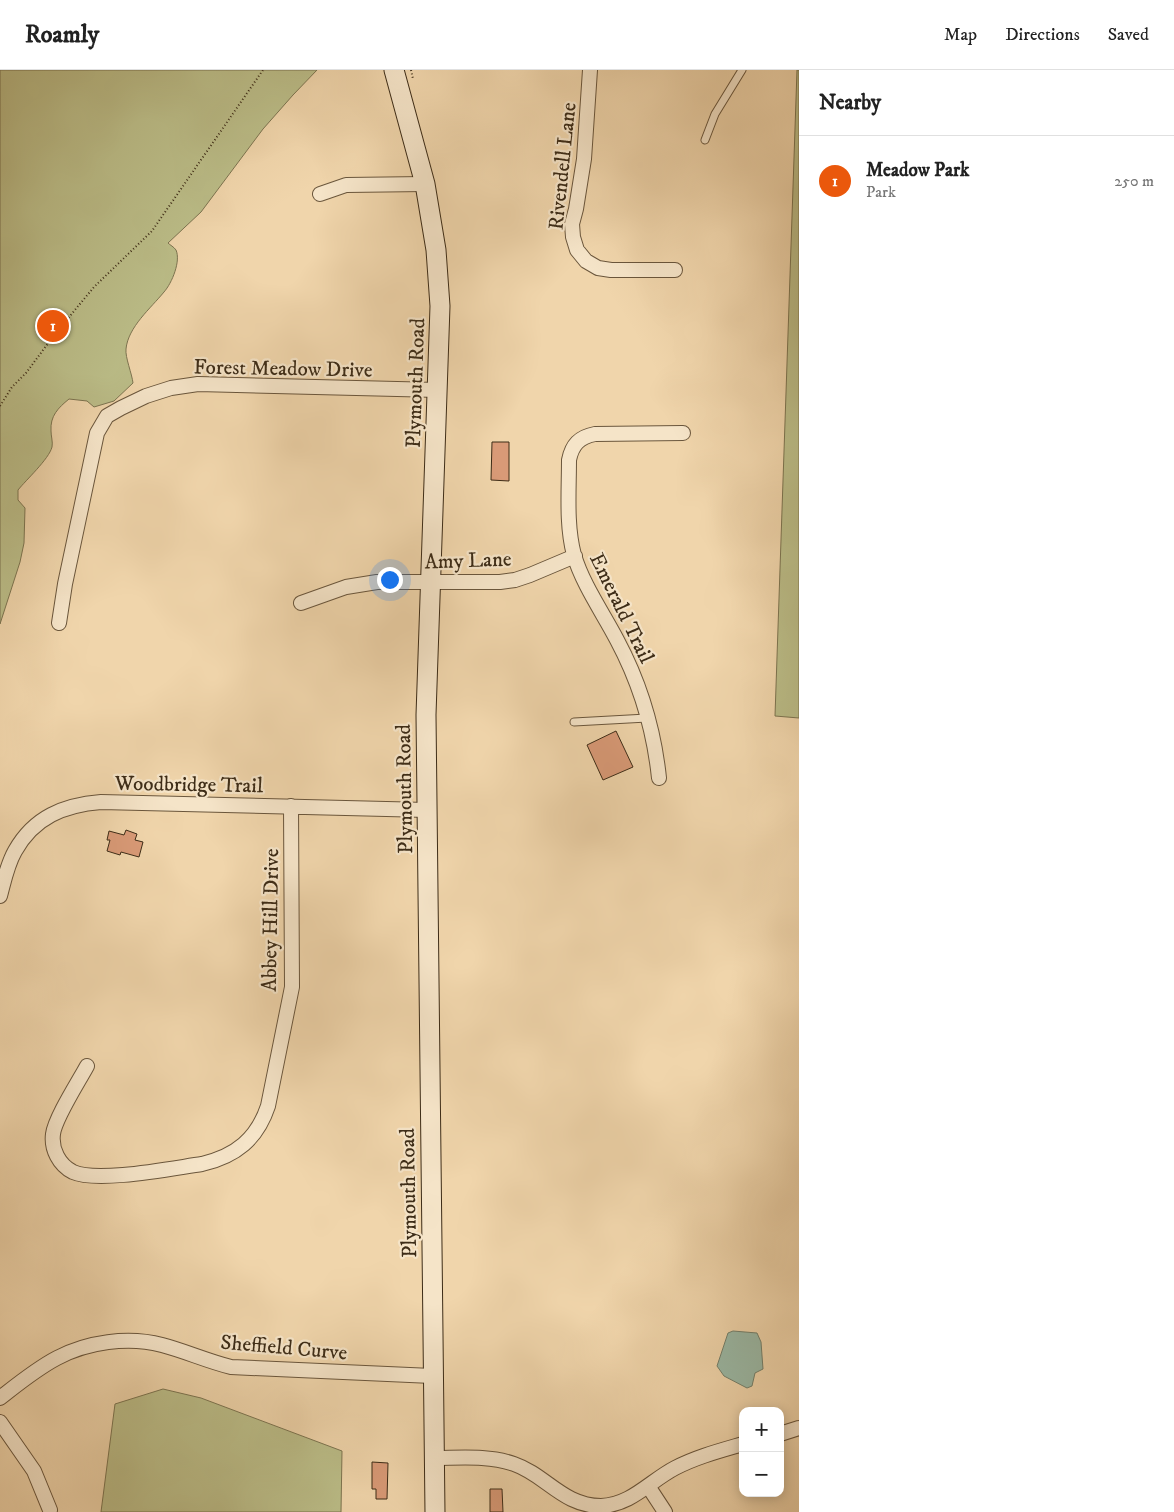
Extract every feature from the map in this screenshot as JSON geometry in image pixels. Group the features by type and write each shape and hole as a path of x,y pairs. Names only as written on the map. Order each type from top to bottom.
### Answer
{"main road":[{"name":"Plymouth Road","path":"394,70 425,184 436,250 440,306 426,715 435,1512"}],"street":[{"name":"Rivendell Lane","path":"590,70 584,159 572,224 577,250 586,261 598,268 611,270 675,270"},
{"path":"320,194 346,185 425,184"},
{"name":"Forest Meadow Drive","path":"59,623 65,584 97,433 107,416 146,396 171,388 198,384 438,390"},
{"name":"Emerald Trail","path":"659,778 657,754 643,698 618,642 583,577 574,556 570,526 569,460 571,450 576,442 585,436 595,434 683,433"},
{"name":"Amy Lane","path":"301,603 346,587 377,582 500,582 515,580 574,556"},
{"name":"Woodbridge Trail","path":"0,896 14,852 27,834 42,820 60,809 80,803 427,810"},
{"name":"Abbey Hill Drive","path":"87,1066 53,1132 53,1144 56,1155 64,1165 74,1172 85,1175 112,1176 202,1164 216,1161 230,1154 252,1137 263,1122 268,1106 292,988 290,806"},
{"name":"Sheffield Curve","path":"0,1398 34,1372 57,1358 82,1348 107,1342 133,1341 160,1344 213,1363 231,1367 432,1376"},
{"path":"0,1422 34,1471 50,1510"},
{"path":"784,1433 799,1428"},
{"path":"434,1458 483,1458 515,1464 569,1499 585,1505 602,1506 619,1503 672,1469 690,1460 739,1445"},
{"path":"648,1486 665,1512"}],"lane":[{"path":"705,140 715,114 742,70"},
{"path":"574,722 648,718"}],"path":[{"path":"0,406 12,387 26,373 94,287 152,231 264,70"}],"green space":[{"path":"0,70 317,70 263,129 201,212 168,243 176,250 177,255 177,266 173,278 164,292 135,326 126,349 133,383 114,401 94,407 87,401 69,399 56,413 51,426 52,445 50,452 18,490 18,500 25,508 24,543 20,562 0,624"},
{"path":"797,70 799,70 799,718 775,716"},
{"path":"163,1389 201,1398 342,1451 341,1512 101,1512 115,1404"}],"shaded area":[{"path":"733,1331 757,1333 761,1342 763,1369 755,1373 752,1386 747,1388 724,1376 717,1366 728,1333"}],"building":[{"path":"492,442 509,442 509,481 491,480"},
{"path":"616,731 633,767 603,780 587,745"},
{"path":"126,830 137,834 135,840 143,842 139,857 121,852 120,855 107,851 110,840 107,840 109,831 124,835"},
{"path":"372,1462 388,1463 387,1499 376,1499 376,1489 372,1489"},
{"path":"490,1489 502,1489 503,1512 490,1512"}],"place":[{"name":"Meadow Park","path":"53,326"}]}
